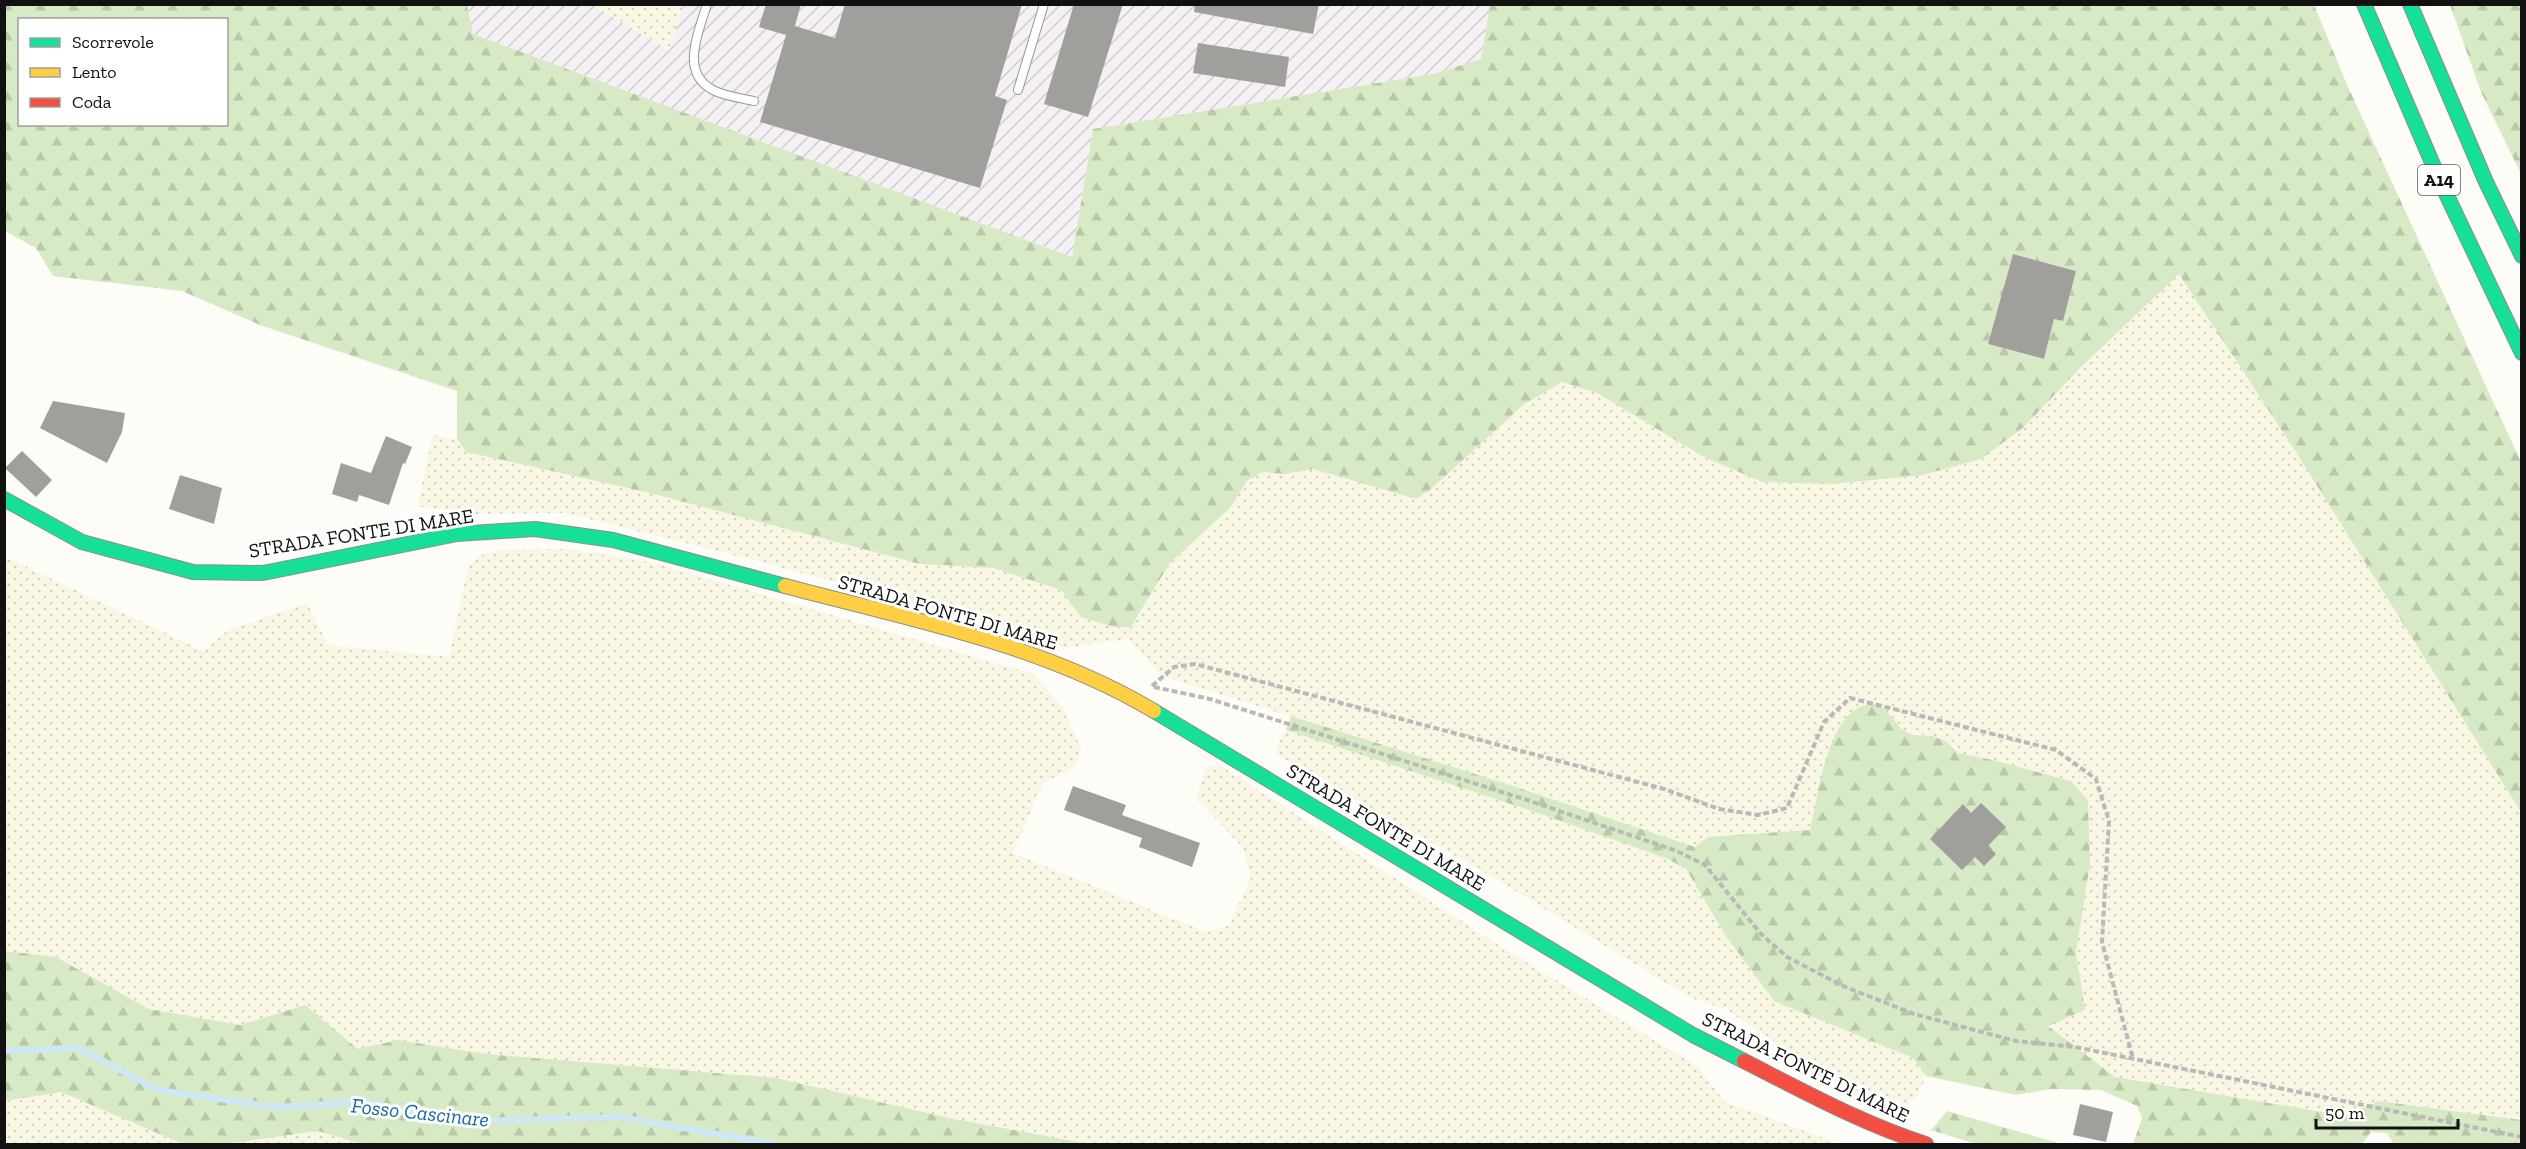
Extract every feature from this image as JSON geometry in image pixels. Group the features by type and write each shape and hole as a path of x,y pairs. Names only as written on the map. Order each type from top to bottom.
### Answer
{"main road":[{"name":"A14","path":"2364,4 2440,181 2522,353"},
{"name":"A14","path":"2410,4 2486,182 2522,256"},
{"name":"STRADA FONTE DI MARE","path":"4,499 82,542 194,572 263,573 457,534 535,529 613,540 1005,645 1115,688 1693,1035 1807,1093 1904,1137 1926,1144"}],"lane":[{"path":"707,4 692,52 694,65 701,81 713,90 754,101"},
{"path":"1018,90 1044,4"}],"path":[{"path":"1152,686 1174,667 1195,664 1664,789 1719,809 1758,815 1787,808 1824,722 1850,698 2056,750 2096,779 2109,821 2102,942 2133,1059"},
{"path":"1140,684 1210,699 1527,800 1677,851 1705,865 1760,933 1787,957 1843,986 1914,1014 2016,1041 2075,1047 2522,1137"}],"shaded area":[{"path":"467,5 593,5 669,50 683,5 1490,5 1481,59 1433,74 1093,129 1072,257 473,34"},
{"path":"593,5 683,5 670,50"},
{"path":"2179,274 2296,452 2521,812 2521,1120 2380,1101 2346,1116 2115,1077 2047,1026 2085,1010 2076,952 2090,864 2088,800 2071,781 1958,753 1946,741 1932,736 1912,735 1901,729 1892,717 1830,744 1810,830 1708,837 1695,847 1510,785 1162,676 1128,639 1064,648 1031,635 750,559 565,513 472,514 417,506 433,435 457,439 466,452 650,493 920,564 993,568 1061,590 1081,617 1137,620 1170,563 1230,508 1247,481 1263,471 1285,474 1313,469 1416,499 1430,490 1522,406 1562,382 1597,393 1702,456 1762,482 1833,484 1923,475 1981,459 2024,427 2078,370"},
{"path":"569,549 655,563 1033,674 1063,707 1082,751 1073,768 1043,783 1013,853 1206,932 1229,925 1251,878 1243,848 1196,798 1207,766 1221,766 1500,946 1697,1066 1724,1101 1840,1144 1089,1144 949,1118 598,1065 486,1054 399,1040 358,1049 305,1005 240,1025 149,1009 56,957 5,951 4,556 203,651 228,630 307,603 328,645 449,657 468,567 479,556 497,550"},
{"path":"1286,730 1523,808 1668,859 1686,869 1726,936 1774,1001 1913,1058 1926,1076 1918,1096 1892,1116 1807,1075 1781,1046 1725,1009 1691,998 1489,875 1276,755 1279,742"},
{"path":"61,1092 183,1144 5,1144 5,1101"},
{"path":"318,1131 362,1144 226,1144"}],"green space":[{"path":"5,5 467,5 473,34 1072,257 1093,129 1433,74 1481,59 1490,5 2314,5 2348,87 2521,462 2521,812 2296,452 2179,274 2078,370 2024,427 1981,459 1923,475 1833,484 1762,482 1702,456 1597,393 1562,382 1522,406 1430,490 1416,499 1313,469 1285,474 1262,472 1247,481 1230,508 1170,563 1131,627 1114,627 1081,617 1061,590 993,568 920,564 650,493 466,452 457,439 457,391 260,325 182,291 53,276 36,248 5,231","holes":["2013,254 2076,271 2063,320 2054,319 2044,359 1988,344 1998,309 2007,311 2012,290 2004,287"]},
{"path":"2450,5 2521,5 2521,174 2481,92"},
{"path":"1878,703 1901,729 1912,735 1932,736 1946,741 1958,753 2071,781 2088,800 2090,864 2076,952 2085,1010 2048,1026 2115,1077 2346,1116 2379,1101 2521,1120 2521,1144 2394,1144 2387,1133 2371,1132 2362,1144 2133,1144 2142,1118 2137,1106 2101,1090 2051,1089 2016,1095 1926,1076 1913,1058 1774,1001 1726,936 1686,869 1668,859 1523,808 1286,730 1291,716 1510,785 1695,847 1708,837 1810,830 1825,762 1839,728 1848,715 1860,707"},
{"path":"5,951 56,957 149,1009 240,1025 305,1005 358,1049 398,1040 486,1054 776,1078 949,1118 1089,1144 362,1144 318,1131 226,1144 183,1144 61,1092 5,1101"},
{"path":"1947,1111 2062,1144 1976,1144 1931,1130"}],"building":[{"path":"766,4 801,4 795,26 835,38 845,4 1022,4 995,96 1007,100 980,188 760,122 786,35 759,27"},
{"path":"1074,4 1123,4 1088,117 1044,104"},
{"path":"1195,4 1319,4 1313,34 1194,12"},
{"path":"1198,43 1289,57 1285,87 1193,73"},
{"path":"2013,254 2076,271 2063,321 2054,319 2044,359 1988,344"},
{"path":"53,401 125,413 122,432 107,463 40,428"},
{"path":"386,436 412,447 405,464 403,463 389,505 359,495 357,502 332,494 341,463 371,473"},
{"path":"22,451 52,480 36,497 5,468"},
{"path":"180,475 222,488 214,524 169,509"},
{"path":"1073,786 1126,805 1122,815 1200,843 1192,867 1139,847 1142,838 1064,810"},
{"path":"1981,803 2006,827 1988,846 1996,854 1984,866 1975,857 1962,870 1930,839 1963,804 1971,813"},
{"path":"2080,1104 2113,1112 2106,1142 2073,1135"}],"waterway":[{"name":"Fosso Cascinare","path":"4,1051 79,1048 158,1090 274,1107 365,1102 470,1121 622,1117 773,1144"}],"traffic: fast":[{"path":"2364,4 2440,181 2522,353"},
{"path":"2410,4 2486,182 2522,256"},
{"path":"4,499 82,542 193,572 263,573 457,534 535,529 613,540 785,586"},
{"path":"1154,711 1693,1035 1744,1061"}],"traffic: slow":[{"path":"785,586 927,622 1021,651 1067,668 1154,711"}],"traffic: jam":[{"path":"1744,1061 1856,1117 1926,1144"}]}
